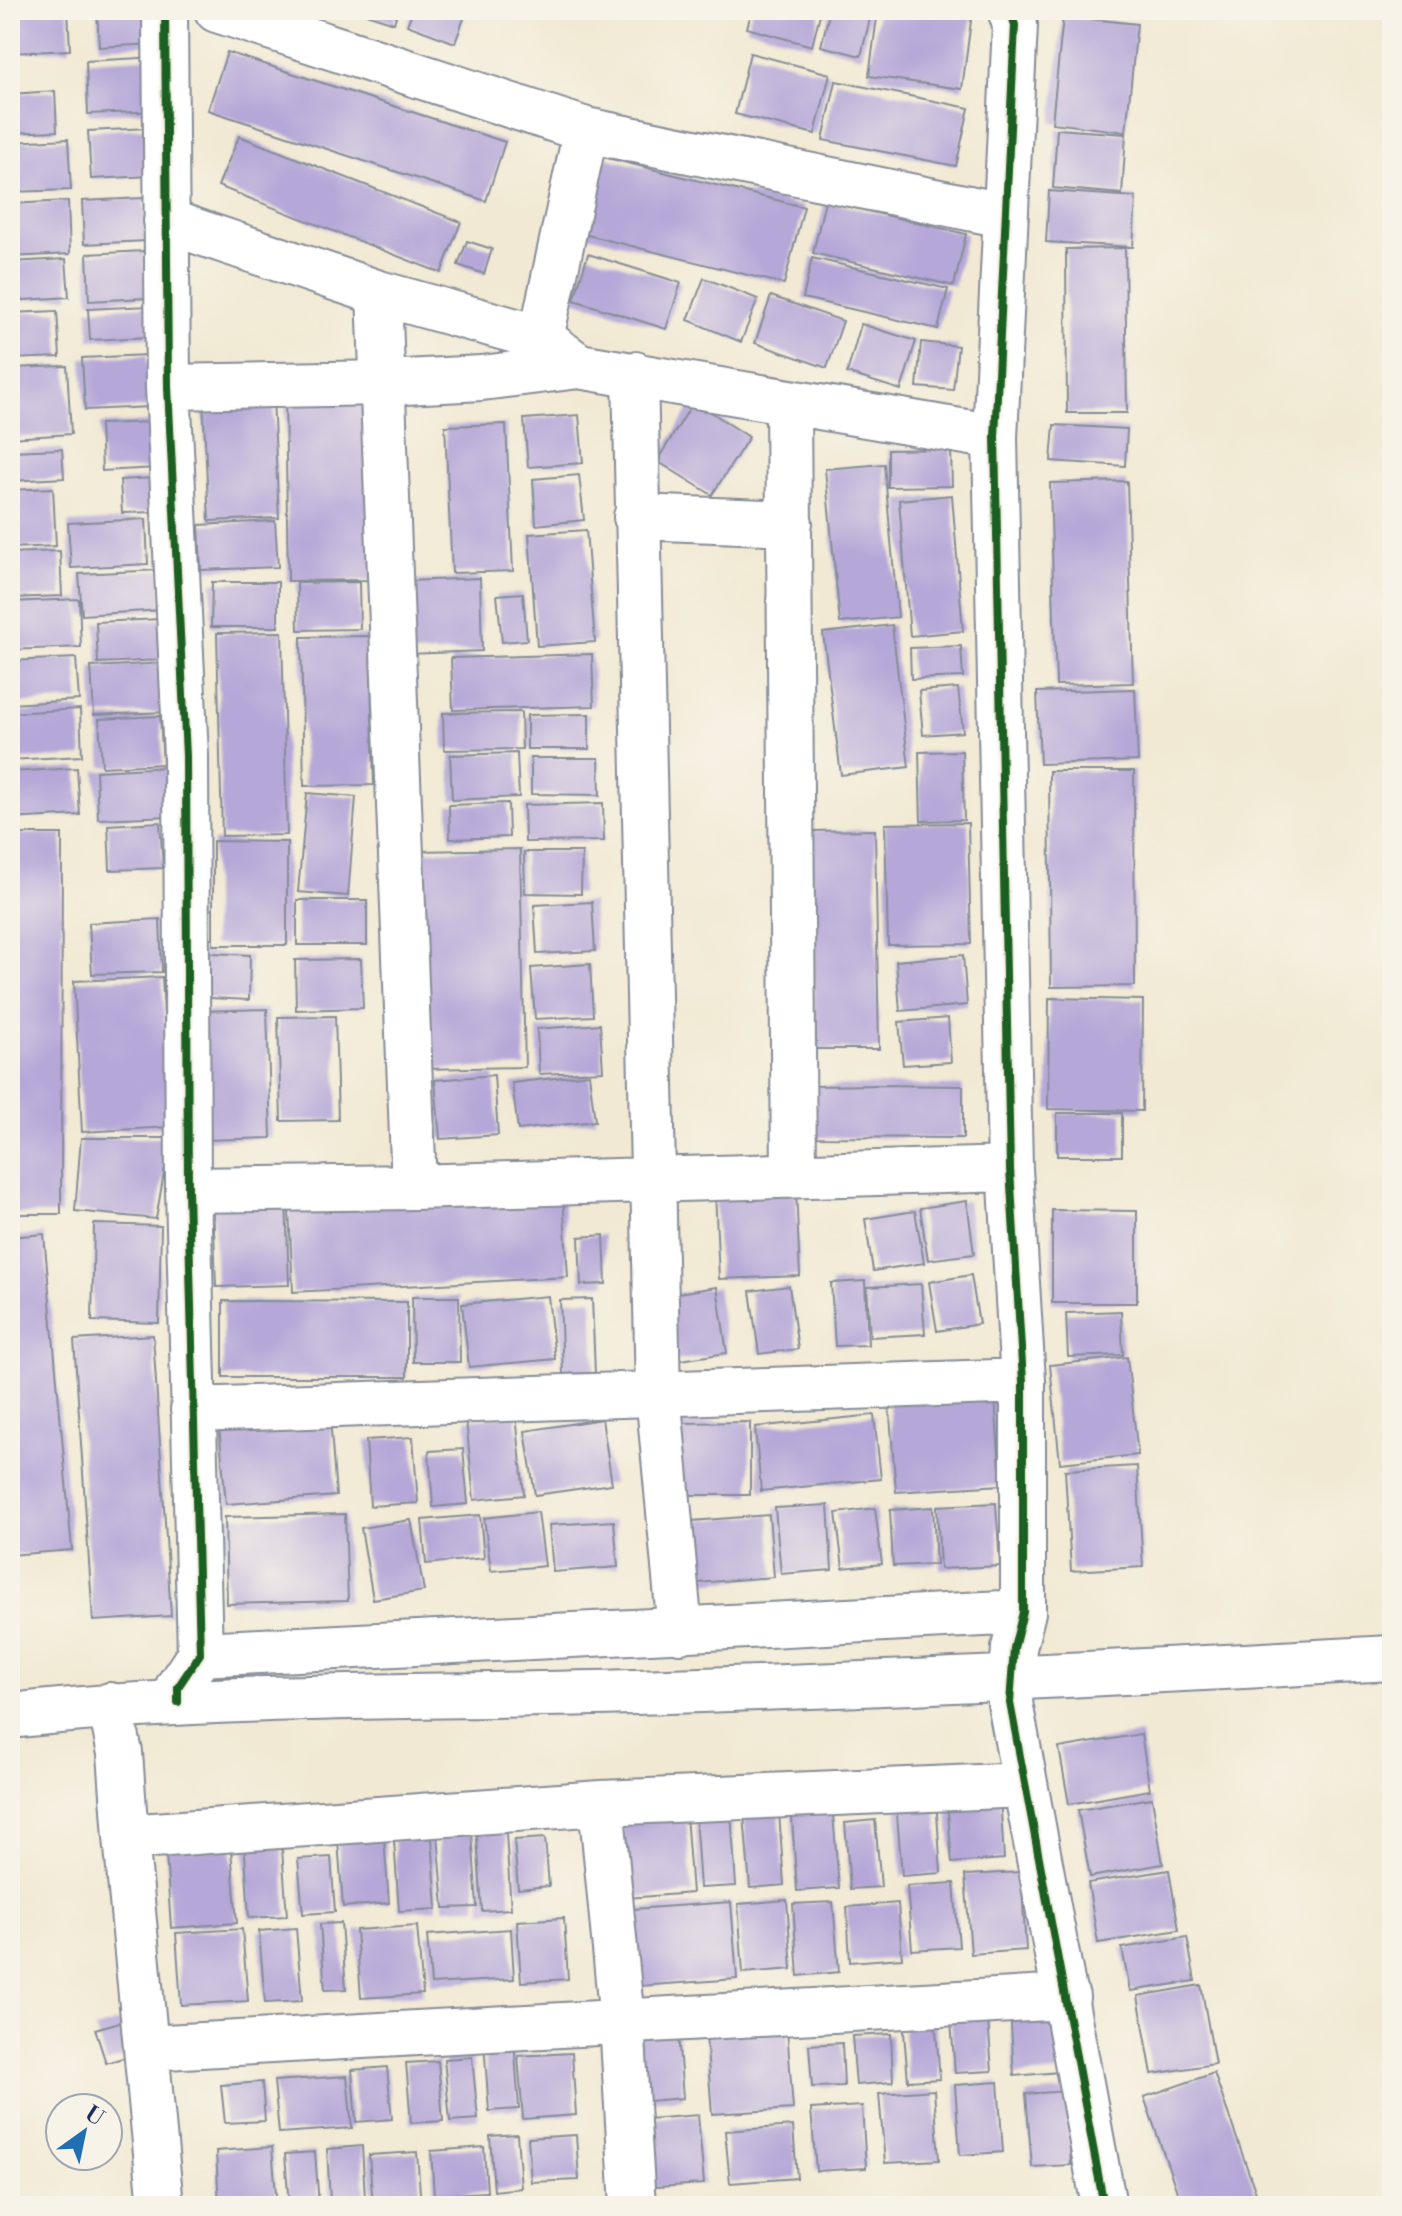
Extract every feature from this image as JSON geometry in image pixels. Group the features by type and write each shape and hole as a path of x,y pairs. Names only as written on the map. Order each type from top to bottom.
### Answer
{"street":[{"path":"165,10 168,387 186,756 188,1190 200,1654 178,1687 178,1702"},
{"path":"217,10 586,130 1003,215"},
{"path":"1010,10 1015,25 1003,215 995,437 1010,1169 1023,1381 1023,1612 1010,1690 1020,1766 1067,1997 1098,2206"},
{"path":"541,338 586,130"},
{"path":"166,221 379,293 541,338 579,366"},
{"path":"379,293 385,383 414,1187"},
{"path":"168,387 385,383 482,378 579,366 995,437"},
{"path":"635,374 658,1393 680,1631"},
{"path":"788,403 794,1175"},
{"path":"636,517 790,523"},
{"path":"188,1190 414,1187 1010,1169"},
{"path":"193,1410 1023,1381"},
{"path":"200,1654 1023,1612"},
{"path":"10,1716 110,1705 178,1702 637,1692 1010,1690 1392,1658"},
{"path":"110,1705 120,1753 161,2206"},
{"path":"125,1819 601,1803 1020,1766"},
{"path":"601,1803 622,2022 633,2206"},
{"path":"147,2048 1067,1997"}],"building":[{"path":"10,10 68,10 70,50 10,53"},
{"path":"97,10 154,10 156,44 99,47"},
{"path":"354,10 398,10 394,23"},
{"path":"413,10 467,10 455,43 407,25"},
{"path":"752,10 821,10 812,46 747,28"},
{"path":"830,10 872,10 861,56 821,46"},
{"path":"878,10 972,13 962,89 869,76"},
{"path":"1063,16 1137,24 1126,132 1052,123"},
{"path":"227,52 505,142 486,201 208,110"},
{"path":"750,53 830,74 815,134 735,114"},
{"path":"159,57 162,111 88,114 86,61"},
{"path":"836,81 969,108 956,166 823,140"},
{"path":"55,91 57,131 10,133 10,94"},
{"path":"149,128 151,176 91,179 88,131"},
{"path":"1057,129 1126,134 1122,194 1053,188"},
{"path":"239,136 461,222 441,273 218,186"},
{"path":"68,139 71,190 10,192 10,142"},
{"path":"591,154 804,207 784,284 571,231"},
{"path":"1049,191 1136,197 1133,247 1046,242"},
{"path":"144,198 147,241 84,244 82,201"},
{"path":"68,201 70,254 10,257 10,204"},
{"path":"825,201 966,234 954,286 813,253"},
{"path":"467,241 492,249 484,274 458,265"},
{"path":"1125,248 1127,413 1067,413 1066,249"},
{"path":"144,251 146,298 89,301 87,254"},
{"path":"588,254 681,283 666,329 574,300"},
{"path":"812,258 948,289 938,329 803,298"},
{"path":"66,259 69,297 10,301 10,262"},
{"path":"704,278 758,299 741,342 688,320"},
{"path":"771,296 843,321 827,368 755,343"},
{"path":"148,306 150,337 90,340 88,309"},
{"path":"57,311 60,357 10,359 10,313"},
{"path":"861,324 916,341 901,390 847,373"},
{"path":"921,342 958,346 953,390 917,387"},
{"path":"147,355 150,407 85,410 82,358"},
{"path":"67,366 71,434 10,438 10,368"},
{"path":"374,393 377,580 288,581 285,394"},
{"path":"273,399 279,518 209,521 203,401"},
{"path":"694,401 749,437 712,495 657,461"},
{"path":"579,415 583,463 528,467 524,419"},
{"path":"153,422 156,468 102,471 100,424"},
{"path":"506,424 513,571 452,573 445,426"},
{"path":"1054,425 1127,429 1125,466 1051,461"},
{"path":"62,449 64,478 10,481 10,451"},
{"path":"951,449 952,486 888,487 888,450"},
{"path":"884,464 898,617 840,623 825,469"},
{"path":"579,475 584,520 536,525 533,479"},
{"path":"154,478 156,512 122,513 120,480"},
{"path":"1127,481 1133,683 1056,685 1050,483"},
{"path":"53,488 56,546 10,548 10,490"},
{"path":"952,495 963,631 910,636 899,500"},
{"path":"146,519 148,564 71,568 68,523"},
{"path":"275,521 278,567 201,570 199,525"},
{"path":"586,530 595,642 537,646 529,534"},
{"path":"60,551 62,596 10,598 10,553"},
{"path":"160,570 162,610 82,615 79,574"},
{"path":"480,578 482,651 409,654 407,581"},
{"path":"212,582 278,582 278,627 211,627"},
{"path":"359,582 360,629 298,630 297,583"},
{"path":"523,593 527,640 502,642 497,595"},
{"path":"79,599 81,647 10,650 10,602"},
{"path":"161,619 163,660 98,663 96,622"},
{"path":"892,625 909,767 841,775 823,633"},
{"path":"282,632 287,835 222,836 217,633"},
{"path":"370,636 374,785 304,786 301,637"},
{"path":"961,646 963,677 911,679 910,648"},
{"path":"592,654 594,706 453,710 451,658"},
{"path":"76,658 79,700 10,704 10,661"},
{"path":"165,663 168,712 94,715 91,667"},
{"path":"958,688 963,732 923,735 919,691"},
{"path":"1135,689 1138,761 1040,764 1037,692"},
{"path":"80,709 82,756 10,760 10,713"},
{"path":"521,712 522,749 444,750 443,713"},
{"path":"589,714 589,749 527,749 527,715"},
{"path":"160,716 163,764 102,767 99,719"},
{"path":"962,751 964,820 921,821 919,752"},
{"path":"517,753 519,797 452,800 450,755"},
{"path":"531,758 599,758 600,795 531,794"},
{"path":"168,767 171,816 98,819 96,771"},
{"path":"77,768 80,815 10,819 10,772"},
{"path":"1049,771 1134,771 1135,986 1051,987"},
{"path":"307,793 356,797 348,896 298,892"},
{"path":"508,803 509,837 450,839 449,805"},
{"path":"603,803 604,841 525,842 524,805"},
{"path":"160,822 163,868 110,870 108,825"},
{"path":"968,823 971,944 888,945 885,824"},
{"path":"875,830 879,1049 815,1049 810,831"},
{"path":"10,834 62,834 61,1214 10,1214"},
{"path":"213,841 287,842 287,945 213,945"},
{"path":"520,849 525,1067 425,1069 419,851"},
{"path":"524,852 582,852 581,894 525,893"},
{"path":"297,900 367,900 367,945 297,945"},
{"path":"592,902 595,951 537,954 534,905"},
{"path":"160,919 162,972 92,974 89,923"},
{"path":"193,952 250,955 249,1000 191,997"},
{"path":"963,955 967,1005 900,1011 896,961"},
{"path":"361,959 363,1008 296,1010 295,960"},
{"path":"590,964 593,1016 535,1019 531,968"},
{"path":"162,977 170,1127 82,1132 74,981"},
{"path":"1049,998 1143,1000 1142,1111 1048,1109"},
{"path":"267,1009 271,1138 204,1140 201,1011"},
{"path":"335,1016 338,1120 281,1121 278,1017"},
{"path":"948,1018 951,1062 903,1065 899,1022"},
{"path":"600,1024 603,1071 539,1074 537,1029"},
{"path":"589,1074 595,1121 518,1130 512,1083"},
{"path":"494,1075 498,1135 440,1139 435,1080"},
{"path":"812,1086 963,1086 963,1138 812,1137"},
{"path":"1057,1113 1122,1113 1122,1156 1057,1156"},
{"path":"81,1138 170,1138 156,1219 75,1211"},
{"path":"796,1189 800,1276 719,1279 715,1192"},
{"path":"563,1195 568,1277 293,1292 289,1210"},
{"path":"286,1198 289,1285 216,1287 213,1200"},
{"path":"967,1201 974,1254 928,1260 920,1208"},
{"path":"1052,1210 1137,1211 1137,1303 1052,1303"},
{"path":"915,1211 924,1263 873,1271 865,1219"},
{"path":"94,1224 161,1226 159,1323 92,1321"},
{"path":"44,1234 72,1550 10,1555 10,1237"},
{"path":"604,1235 606,1284 581,1285 579,1237"},
{"path":"971,1275 979,1324 937,1331 929,1282"},
{"path":"865,1281 868,1345 835,1346 831,1283"},
{"path":"921,1284 925,1334 870,1337 867,1287"},
{"path":"789,1286 798,1349 759,1354 750,1291"},
{"path":"717,1287 727,1353 674,1361 665,1295"},
{"path":"548,1296 555,1359 469,1367 462,1304"},
{"path":"412,1297 459,1297 460,1362 413,1362"},
{"path":"592,1299 595,1373 563,1374 560,1300"},
{"path":"223,1301 407,1302 407,1377 223,1377"},
{"path":"1121,1311 1123,1355 1068,1357 1066,1313"},
{"path":"153,1335 171,1616 93,1621 74,1340"},
{"path":"1127,1357 1138,1455 1060,1463 1050,1365"},
{"path":"995,1397 1001,1485 896,1492 889,1403"},
{"path":"516,1415 524,1495 474,1500 466,1420"},
{"path":"874,1415 881,1479 761,1491 755,1427"},
{"path":"330,1417 336,1496 226,1504 219,1426"},
{"path":"602,1419 612,1484 535,1495 525,1431"},
{"path":"750,1422 750,1495 679,1495 678,1423"},
{"path":"413,1437 418,1503 370,1506 366,1440"},
{"path":"463,1449 468,1504 433,1507 429,1451"},
{"path":"1137,1466 1143,1567 1071,1571 1065,1470"},
{"path":"996,1503 1000,1566 940,1569 937,1506"},
{"path":"828,1505 832,1570 781,1574 775,1508"},
{"path":"933,1507 936,1564 893,1566 890,1510"},
{"path":"875,1508 882,1564 843,1568 836,1513"},
{"path":"538,1512 545,1566 491,1571 484,1518"},
{"path":"345,1514 348,1601 227,1604 225,1517"},
{"path":"480,1515 484,1558 426,1564 422,1520"},
{"path":"769,1515 774,1577 697,1583 692,1521"},
{"path":"411,1520 424,1591 373,1599 361,1528"},
{"path":"614,1521 618,1567 553,1572 549,1525"},
{"path":"1141,1734 1150,1790 1069,1804 1059,1748"},
{"path":"1000,1796 1004,1859 952,1863 947,1800"},
{"path":"1152,1798 1163,1864 1090,1877 1078,1810"},
{"path":"936,1799 941,1873 902,1876 896,1802"},
{"path":"832,1801 839,1888 797,1891 791,1804"},
{"path":"731,1812 736,1886 700,1888 695,1814"},
{"path":"779,1812 784,1885 750,1888 744,1815"},
{"path":"686,1815 692,1893 627,1898 622,1819"},
{"path":"505,1819 511,1909 482,1911 476,1822"},
{"path":"875,1820 881,1887 850,1889 845,1823"},
{"path":"472,1832 477,1907 444,1908 438,1834"},
{"path":"230,1836 237,1923 171,1928 165,1840"},
{"path":"281,1836 287,1916 249,1918 244,1838"},
{"path":"384,1838 389,1903 343,1907 338,1841"},
{"path":"432,1838 437,1909 399,1911 394,1840"},
{"path":"545,1838 549,1886 518,1889 514,1840"},
{"path":"331,1857 335,1912 303,1914 298,1859"},
{"path":"1169,1870 1179,1930 1098,1943 1088,1883"},
{"path":"1021,1872 1026,1950 971,1954 965,1875"},
{"path":"954,1883 959,1947 912,1950 907,1886"},
{"path":"787,1900 792,1969 743,1973 738,1904"},
{"path":"731,1902 737,1979 639,1986 633,1909"},
{"path":"833,1902 839,1972 798,1976 793,1904"},
{"path":"898,1903 902,1958 850,1962 847,1907"},
{"path":"564,1918 568,1979 521,1982 517,1921"},
{"path":"341,1923 346,1989 325,1990 320,1924"},
{"path":"417,1926 423,1994 361,1998 356,1930"},
{"path":"296,1928 302,2001 265,2003 259,1931"},
{"path":"242,1929 248,2001 181,2005 176,1933"},
{"path":"511,1929 514,1979 431,1984 427,1935"},
{"path":"1187,1937 1195,1981 1130,1991 1122,1948"},
{"path":"1201,1985 1215,2064 1152,2074 1138,1996"},
{"path":"1055,2005 1059,2072 1014,2076 1010,2008"},
{"path":"987,2007 992,2071 955,2073 950,2009"},
{"path":"935,2018 940,2079 908,2081 903,2020"},
{"path":"127,2020 136,2054 106,2063 95,2029"},
{"path":"787,2029 793,2109 712,2114 706,2035"},
{"path":"678,2033 683,2098 637,2102 632,2036"},
{"path":"891,2034 893,2082 856,2085 852,2036"},
{"path":"514,2039 519,2109 489,2111 484,2042"},
{"path":"842,2043 844,2086 812,2087 809,2045"},
{"path":"572,2053 576,2115 523,2119 518,2056"},
{"path":"472,2057 478,2119 450,2121 444,2059"},
{"path":"438,2061 443,2121 411,2123 406,2063"},
{"path":"387,2067 392,2119 356,2122 352,2070"},
{"path":"1214,2073 1259,2202 1249,2206 1182,2206 1144,2097"},
{"path":"347,2076 352,2128 279,2133 274,2081"},
{"path":"262,2082 265,2121 225,2123 221,2085"},
{"path":"998,2082 1003,2152 960,2155 955,2085"},
{"path":"934,2090 939,2160 885,2163 879,2094"},
{"path":"1066,2091 1071,2165 1032,2167 1026,2094"},
{"path":"862,2106 866,2168 816,2171 811,2109"},
{"path":"698,2115 704,2184 640,2188 635,2120"},
{"path":"793,2126 797,2178 730,2183 725,2131"},
{"path":"517,2134 521,2188 494,2191 490,2136"},
{"path":"576,2135 579,2180 531,2182 528,2138"},
{"path":"362,2146 365,2198 330,2200 327,2149"},
{"path":"272,2147 277,2206 219,2206 216,2151"},
{"path":"484,2147 487,2192 434,2195 431,2151"},
{"path":"315,2152 319,2205 289,2206 285,2154"},
{"path":"417,2152 421,2206 373,2206 369,2155"}],"cycle path":[{"path":"165,10 168,387 186,756 188,1190 200,1654 178,1687 178,1702"},
{"path":"1010,10 1015,25 995,437 1010,1169 1023,1381 1023,1612 1014,1648 1010,1703 1104,2206"}]}
